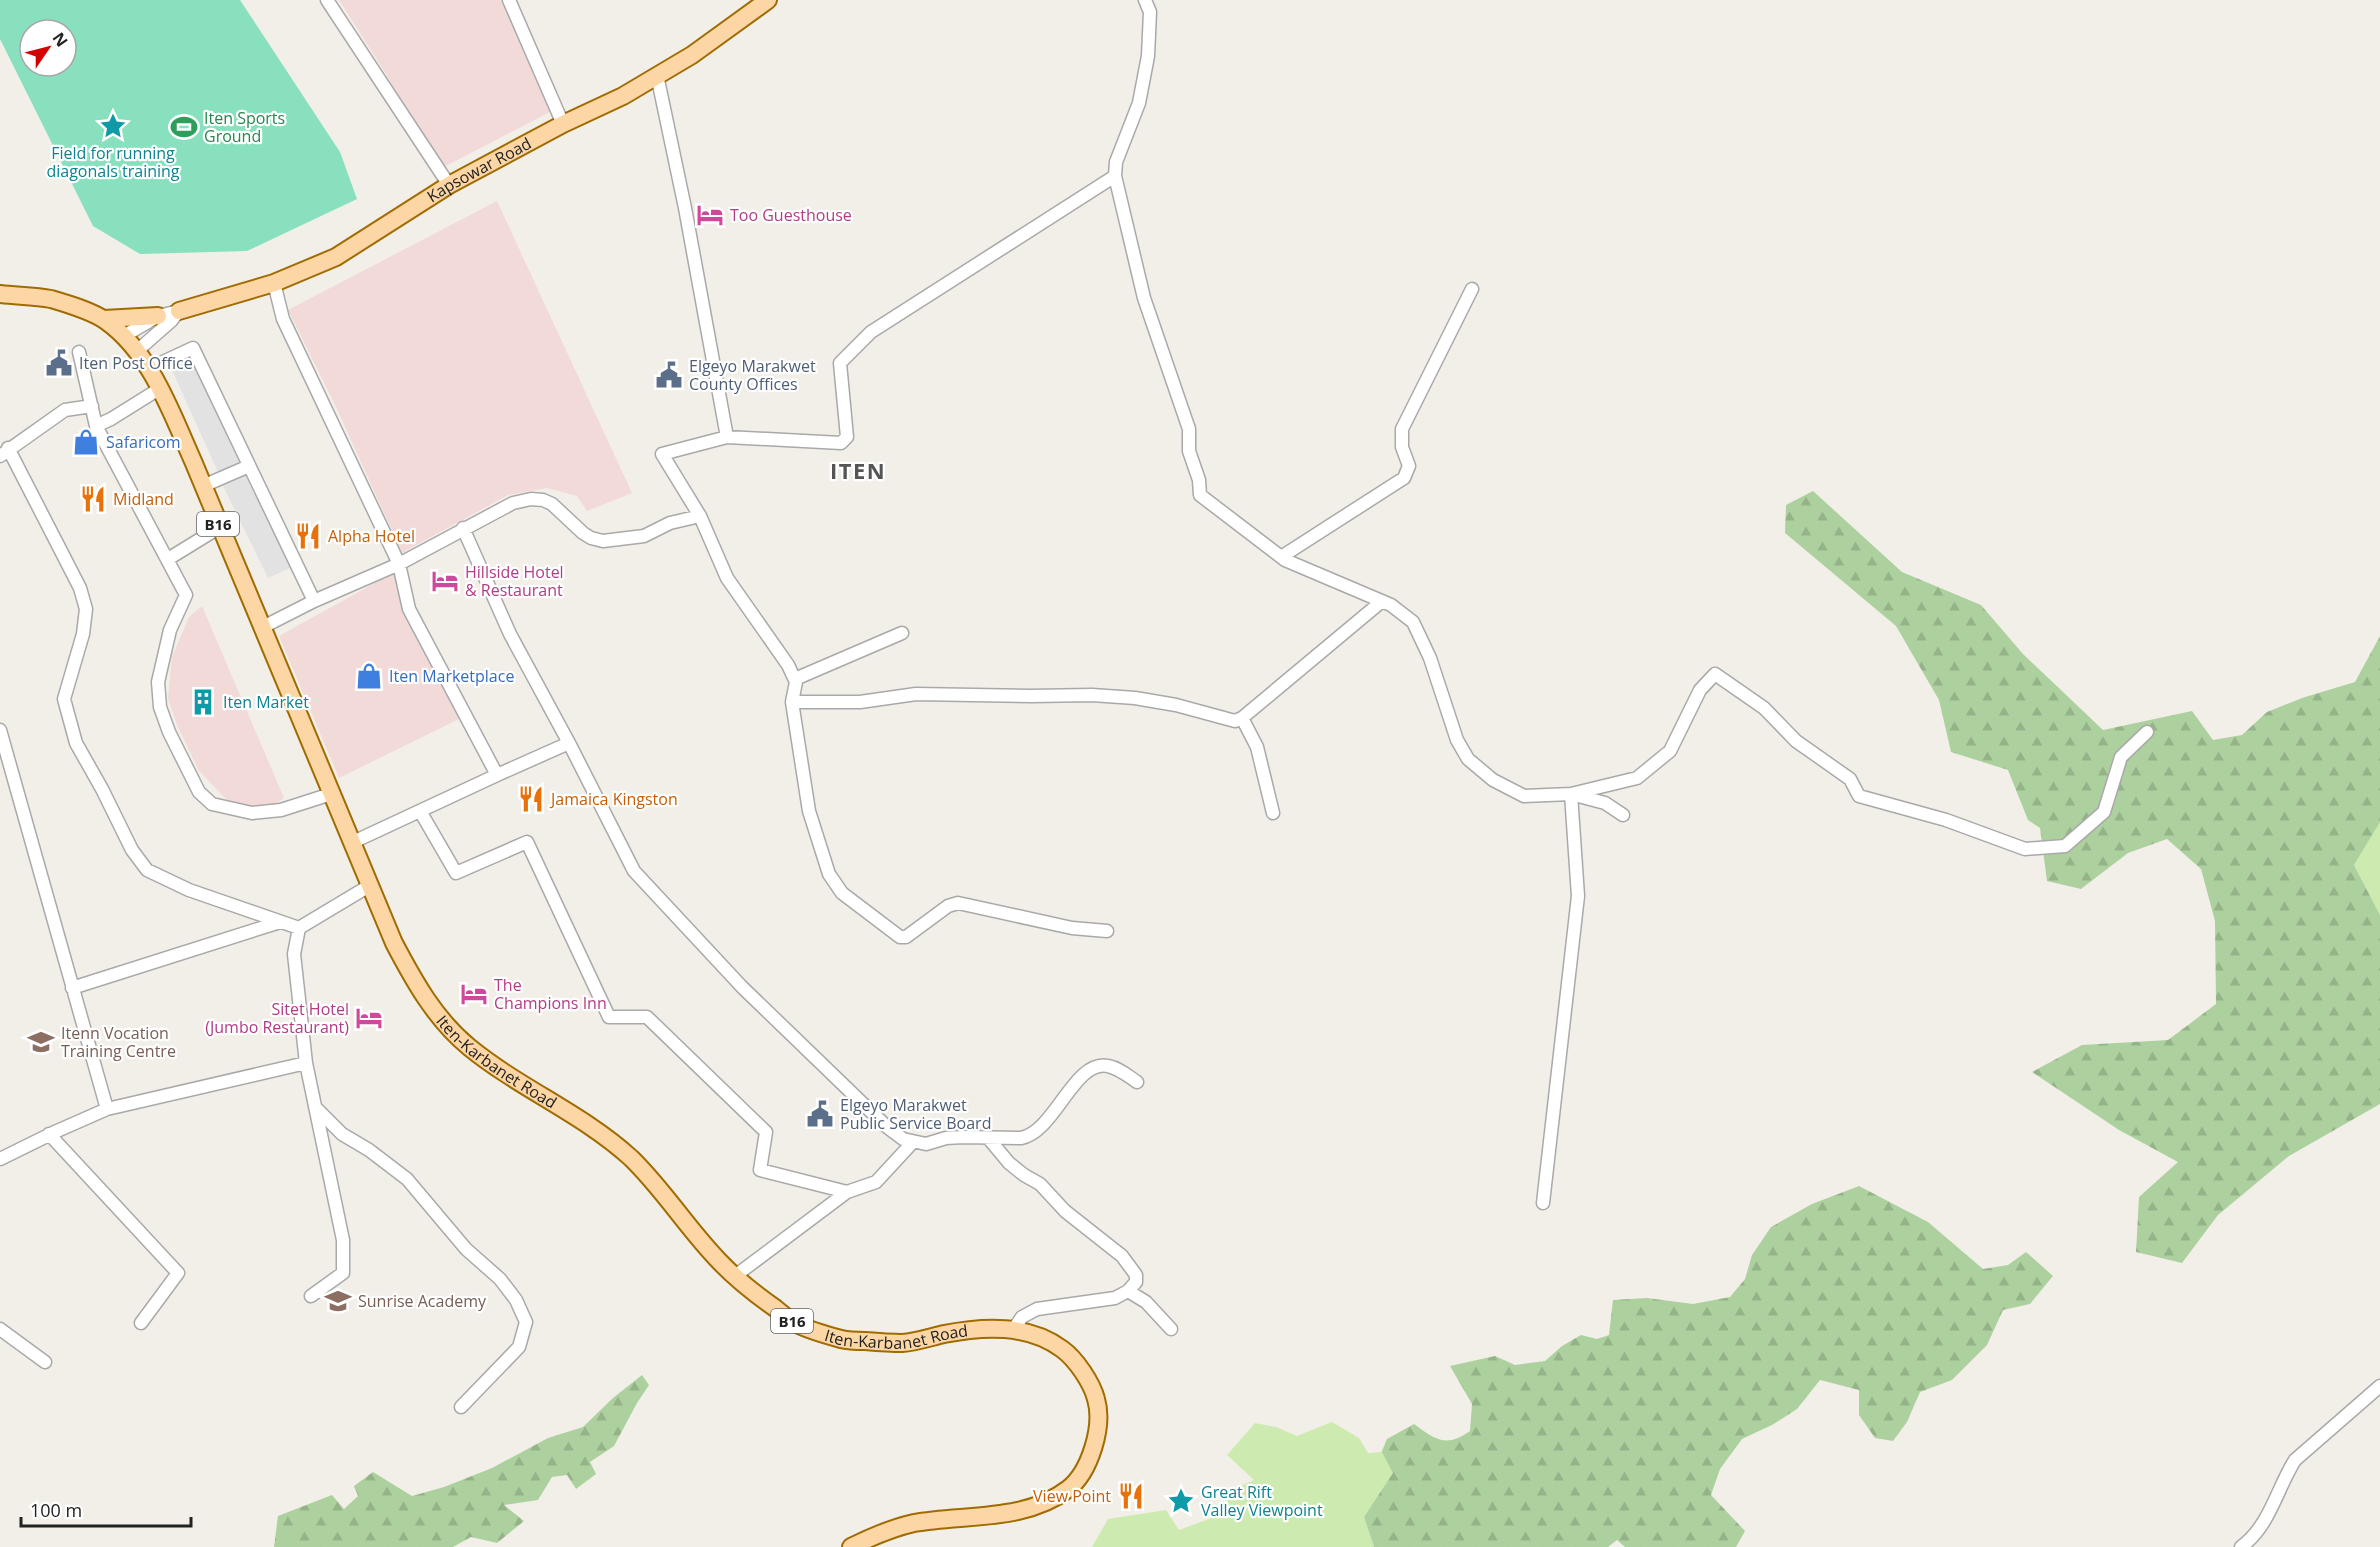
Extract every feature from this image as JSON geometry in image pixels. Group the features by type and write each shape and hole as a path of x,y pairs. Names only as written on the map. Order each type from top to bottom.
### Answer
{"main road":[{"name":"Kapsowar Road","path":"179,311 274,283 336,256 449,185 563,124 623,96 692,55 768,0"},
{"name":"B16","path":"0,294 50,299 104,319 137,351 159,389 203,486 351,843"},
{"path":"104,319 158,316"},
{"name":"Iten-Karbanet Road","path":"351,843 394,943 419,989 442,1021 468,1046 513,1079 578,1119 629,1156 661,1190 717,1260 750,1291 795,1323 844,1340 903,1343 953,1333 996,1328 1039,1335 1064,1351 1085,1376 1097,1400 1098,1427 1091,1456 1084,1470 1068,1489 1040,1504 1003,1514 910,1524 851,1547"}],"street":[{"path":"327,0 449,185"},
{"path":"509,0 563,124"},
{"path":"1145,0 1150,12 1148,56 1139,103 1116,162 1115,176 1142,291 1189,429 1189,451 1199,480 1200,495 1281,557 1391,605 1413,622 1430,658 1457,740 1468,759 1493,780 1524,796 1571,794 1636,778 1670,751 1700,690 1715,674 1764,708 1796,741 1850,779 1858,796 1946,820 2025,849 2065,846 2104,813 2121,757 2147,732"},
{"path":"657,75 685,208 727,436"},
{"path":"1107,931 1072,928 958,903 948,906 906,937 900,937 842,893 826,867 809,811 792,702 795,679 789,665 727,578 700,516 663,454 727,436 841,443 848,437 840,363 871,332 1115,176"},
{"path":"274,283 283,319 399,564 409,609 497,775"},
{"path":"1281,557 1404,478 1409,466 1402,447 1402,429 1472,289"},
{"name":"Kapsowar Road","path":"124,336 158,316 179,311"},
{"name":"Kapsowar Road","path":"137,351 179,311"},
{"path":"148,369 193,348 314,601"},
{"path":"79,352 96,426 186,595 170,630 158,681 160,707 169,732 199,792 212,804 252,813 281,810 331,794"},
{"path":"96,426 111,420 159,389"},
{"path":"92,406 65,410 4,452 80,588 86,609 83,634 64,699 76,743 132,850 147,870 189,890 299,928"},
{"path":"203,486 249,466"},
{"path":"261,628 314,601 399,564 513,503 531,499 543,500 552,504 583,533 603,541 644,536 670,523 700,516"},
{"path":"168,559 220,527"},
{"path":"463,528 510,634 634,871 741,987 886,1127 903,1139 926,1144 946,1138 1030,1137 1047,1122 1073,1087 1092,1069 1107,1065 1122,1071 1137,1082"},
{"path":"792,702 860,702 916,694 1092,695 1135,698 1176,705 1235,721 1242,718 1381,602"},
{"path":"795,679 902,633"},
{"path":"1242,718 1257,747 1272,813"},
{"path":"0,730 106,1109"},
{"path":"351,843 569,743"},
{"path":"1571,794 1605,803 1623,815"},
{"path":"1543,1203 1578,896 1571,794"},
{"path":"420,811 456,873 527,842 609,1017 647,1017 766,1132 760,1170 847,1192"},
{"path":"311,1296 343,1273 343,1240 306,1063 294,954 299,928 369,886"},
{"path":"72,988 280,922"},
{"path":"0,1159 106,1109 306,1063"},
{"path":"315,1107 342,1134 369,1150 407,1179 466,1249 500,1279 516,1300 526,1322 519,1347 461,1407"},
{"path":"50,1134 178,1273 141,1323"},
{"path":"989,1139 1010,1163 1024,1175 1040,1184 1065,1211 1122,1256 1136,1275 1136,1282 1128,1291 1115,1298 1037,1309 1022,1317 1013,1330"},
{"path":"735,1276 847,1192 876,1182 913,1142"},
{"path":"1128,1291 1146,1302 1171,1329"},
{"path":"0,1329 45,1362"},
{"path":"2241,1547 2256,1534 2277,1499 2286,1473 2295,1460 2380,1386"}],"shaded area":[{"path":"339,0 504,0 550,112 440,169 386,74"},
{"path":"497,201 632,493 587,511 577,496 547,488 508,495 402,553 337,409 288,310"},
{"path":"197,356 246,458 218,472 171,368"},
{"path":"248,474 292,567 268,578 223,486"},
{"name":"Iten Marketplace","path":"393,573 420,634 463,717 339,778 279,636"},
{"path":"202,606 284,798 277,803 241,808 227,800 199,771 177,725 168,699 172,657 189,617"}],"green space":[{"name":"Iten Sports Ground","path":"0,0 240,0 340,152 357,199 247,251 140,254 93,226 19,78 78,78 78,18 18,18 18,75 0,39"},
{"path":"1813,491 1902,572 1981,605 2023,654 2103,730 2192,711 2213,740 2242,735 2267,712 2302,698 2355,682 2380,636 2380,822 2354,865 2380,915 2380,1104 2289,1156 2218,1215 2182,1263 2136,1252 2139,1197 2178,1162 2119,1130 2032,1072 2082,1045 2168,1040 2216,1004 2215,921 2201,869 2167,839 2128,853 2081,889 2047,881 2040,828 2028,820 2008,770 1951,752 1939,700 1896,626 1785,533 1786,505"},
{"path":"2380,820 2380,915 2354,865"},
{"path":"1859,1186 1928,1222 1983,1269 2008,1265 2026,1252 2053,1276 2030,1304 2003,1310 1987,1345 1952,1380 1920,1392 1907,1422 1893,1441 1875,1438 1859,1415 1859,1390 1820,1380 1797,1409 1772,1425 1742,1439 1720,1469 1711,1495 1745,1531 1736,1547 1625,1547 1617,1540 1608,1547 1374,1547 1364,1517 1393,1473 1382,1452 1387,1439 1414,1424 1441,1440 1454,1439 1470,1431 1472,1404 1450,1366 1495,1356 1515,1365 1545,1361 1562,1346 1581,1335 1597,1339 1609,1335 1613,1300 1647,1298 1693,1304 1730,1297 1745,1279 1752,1255 1771,1227 1812,1204"},
{"path":"642,1375 649,1385 614,1446 590,1462 596,1474 576,1489 567,1475 552,1477 538,1500 504,1505 524,1521 497,1543 471,1537 453,1547 274,1547 278,1516 332,1495 344,1509 358,1496 354,1486 373,1472 412,1496 444,1487 492,1468 548,1438 583,1427 613,1398"},
{"path":"1332,1422 1359,1438 1368,1453 1381,1452 1387,1439 1394,1479 1364,1517 1374,1547 1092,1547 1108,1519 1166,1510 1179,1530 1217,1516 1238,1487 1254,1480 1227,1455 1255,1423 1276,1427 1297,1436"}],"place":[{"name":"Field for running diagonals training","path":"113,126"},
{"name":"Iten Sports Ground","path":"184,127"},
{"name":"Too Guesthouse","path":"710,215"},
{"name":"Iten Post Office","path":"59,363"},
{"name":"Elgeyo Marakwet County Offices","path":"669,375"},
{"name":"Safaricom","path":"86,442"},
{"name":"Midland","path":"93,499"},
{"name":"Alpha Hotel","path":"308,536"},
{"name":"Hillside Hotel & Restaurant","path":"445,581"},
{"name":"Iten Marketplace","path":"369,676"},
{"name":"Iten Market","path":"203,702"},
{"name":"Jamaica Kingston","path":"531,799"},
{"name":"The Champions Inn","path":"474,994"},
{"name":"Sitet Hotel (Jumbo Restaurant)","path":"369,1018"},
{"name":"Itenn Vocation Training Centre","path":"41,1042"},
{"name":"Elgeyo Marakwet Public Service Board","path":"820,1114"},
{"name":"Sunrise Academy","path":"338,1301"},
{"name":"View Point","path":"1131,1496"},
{"name":"Great Rift Valley Viewpoint","path":"1181,1501"}],"district":[{"name":"ITEN","path":"858,470"}]}
